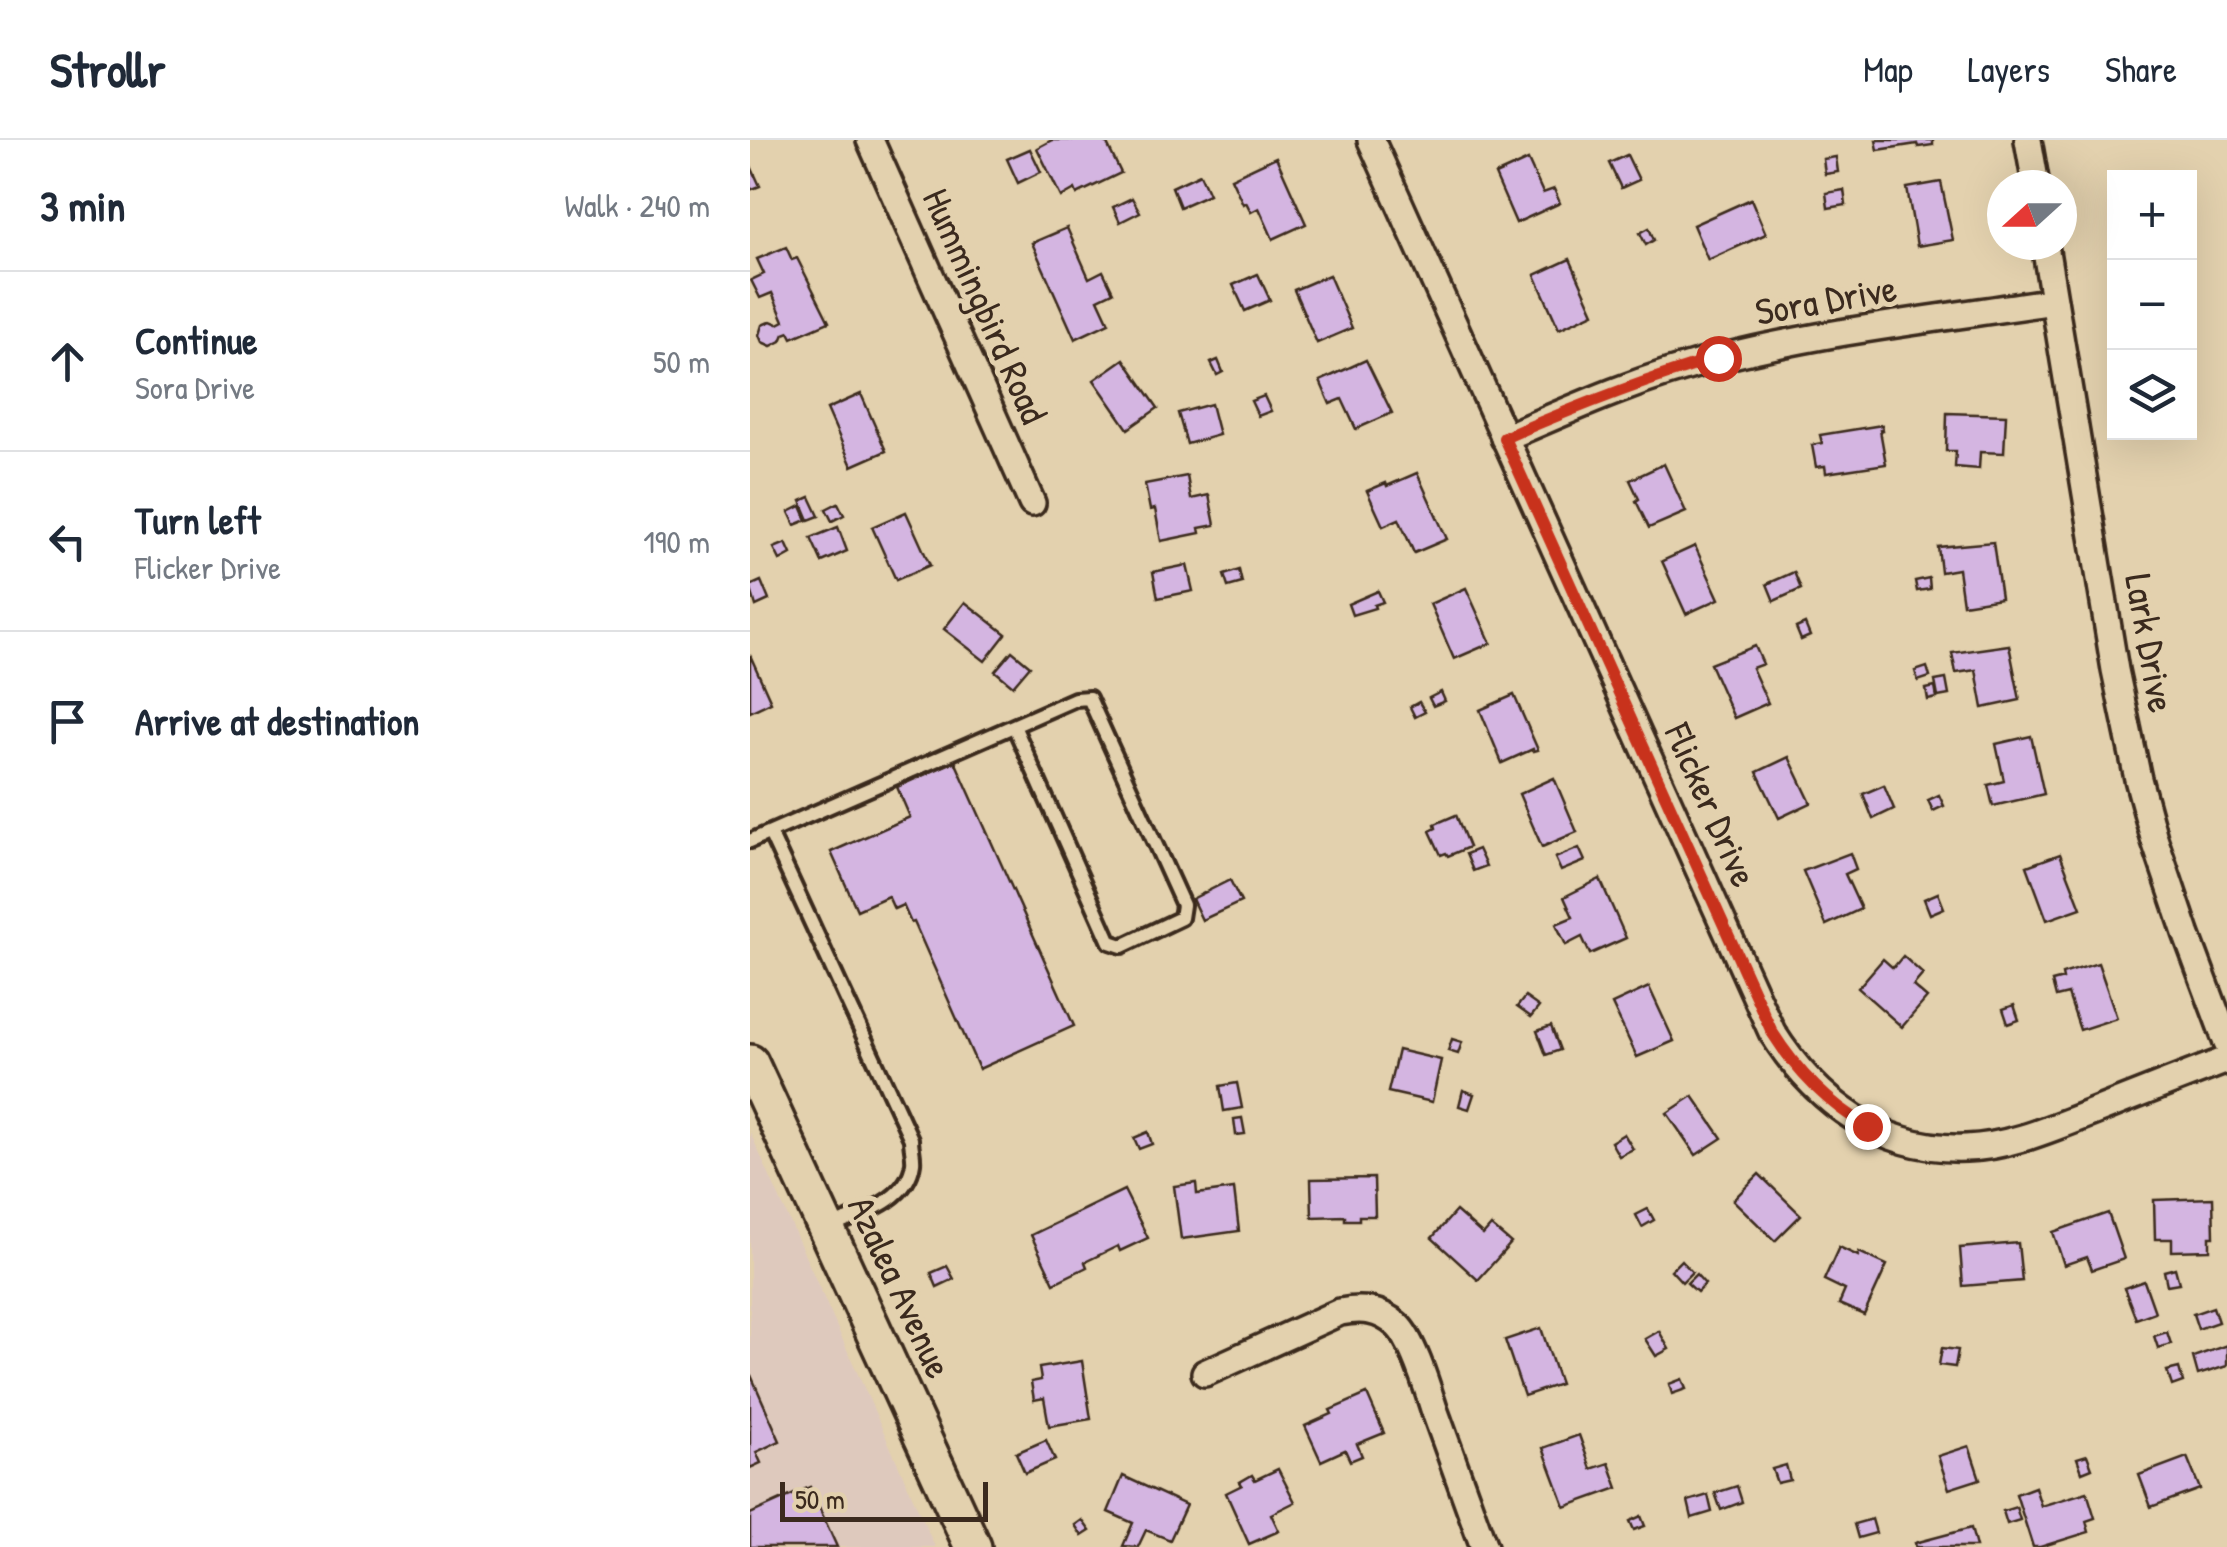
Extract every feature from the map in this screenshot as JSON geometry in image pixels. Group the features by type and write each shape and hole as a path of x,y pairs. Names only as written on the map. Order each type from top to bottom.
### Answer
{"main road":[{"name":"Azalea Avenue","path":"750,1063 973,1547"}],"street":[{"name":"Hummingbird Road","path":"870,140 1032,503"},
{"name":"Flicker Drive","path":"1371,140 1772,1032 1787,1056 1820,1093 1847,1114 1881,1131 1925,1145 1967,1148 2027,1136 2227,1060"},
{"path":"2028,140 2033,170"},
{"name":"Lark Drive","path":"2047,260 2115,670 2138,779 2186,933 2227,1043"},
{"name":"Sora Drive","path":"1504,438 1586,402 1718,358 1782,344 2054,301"},
{"path":"1205,1372 1340,1312 1360,1308 1377,1312 1404,1334 1484,1547"}],"lane":[{"path":"750,842 1075,699 1089,698 1182,905 1181,918 1122,946 1110,942 1014,726"},
{"path":"770,833 911,1140 913,1162 906,1183 893,1198 826,1229"}],"shaded area":[{"path":"750,1132 935,1547 750,1547"}],"building":[{"path":"1052,140 1105,140 1121,173 1077,194 1075,189 1061,197 1037,148"},
{"path":"1876,140 1933,140 1933,145 1878,150"},
{"path":"1030,149 1041,172 1018,183 1007,159"},
{"path":"1627,155 1639,180 1621,188 1609,163"},
{"path":"1276,157 1306,224 1273,239 1259,208 1251,212 1246,202 1243,204 1231,178"},
{"path":"1836,157 1838,172 1825,174 1823,159"},
{"path":"1528,160 1543,193 1554,189 1560,203 1516,223 1495,175"},
{"path":"750,164 760,186 750,190"},
{"path":"1200,174 1209,194 1180,207 1172,187"},
{"path":"1941,182 1953,240 1917,246 1907,188"},
{"path":"1844,190 1846,205 1828,208 1826,193"},
{"path":"1132,198 1140,212 1120,222 1113,207"},
{"path":"1751,199 1766,234 1708,260 1693,225"},
{"path":"1067,228 1089,278 1103,271 1113,292 1098,299 1109,323 1075,339 1032,243"},
{"path":"1649,228 1654,240 1646,245 1640,233"},
{"path":"786,247 792,260 797,258 829,322 792,338 789,332 784,334 781,341 771,346 762,342 759,335 762,325 784,321 772,293 760,298 751,280 764,274 757,259"},
{"path":"1570,259 1594,313 1559,329 1535,275"},
{"path":"1258,274 1270,300 1245,311 1233,285"},
{"path":"1329,275 1352,328 1317,343 1294,290"},
{"path":"1124,359 1158,408 1128,429 1094,380"},
{"path":"1218,360 1223,372 1217,375 1211,363"},
{"path":"1366,360 1392,413 1356,429 1342,399 1330,404 1320,381"},
{"path":"861,394 886,451 852,466 827,409"},
{"path":"1264,396 1271,411 1258,416 1251,401"},
{"path":"1211,404 1219,435 1187,444 1178,413"},
{"path":"1947,413 2006,415 2004,453 1980,452 1979,469 1955,467 1956,451 1946,451"},
{"path":"1882,425 1886,464 1826,473 1825,466 1816,467 1812,445 1822,443 1820,435"},
{"path":"1664,464 1686,512 1649,528 1630,480"},
{"path":"1417,473 1447,539 1414,553 1399,519 1383,526 1367,491"},
{"path":"1187,476 1191,499 1209,495 1215,525 1199,528 1200,533 1161,541 1145,484"},
{"path":"810,497 819,516 809,520 801,501"},
{"path":"838,503 844,515 832,521 826,509"},
{"path":"801,506 807,520 795,525 789,512"},
{"path":"906,512 930,565 896,580 872,527"},
{"path":"838,527 847,551 822,562 811,538"},
{"path":"1993,542 2001,598 1963,604 1958,569 1941,572 1938,547"},
{"path":"786,543 791,554 780,560 774,548"},
{"path":"1695,546 1719,599 1686,614 1662,561"},
{"path":"1187,565 1193,591 1158,598 1153,572"},
{"path":"1239,570 1242,583 1228,587 1224,575"},
{"path":"1794,572 1801,589 1774,601 1767,584"},
{"path":"1929,578 1930,589 1917,591 1915,581"},
{"path":"761,581 769,600 756,606 750,586"},
{"path":"1466,588 1491,643 1454,659 1430,604"},
{"path":"1378,591 1383,602 1352,615 1348,604"},
{"path":"965,602 1006,634 985,661 944,629"},
{"path":"1805,624 1810,636 1801,640 1796,628"},
{"path":"2009,645 2020,700 1983,708 1976,670 1956,673 1952,653"},
{"path":"1755,646 1763,664 1752,668 1768,703 1734,718 1710,664"},
{"path":"1012,651 1030,666 1013,686 995,671"},
{"path":"750,655 771,702 750,712"},
{"path":"1927,667 1930,677 1918,681 1915,671"},
{"path":"1946,679 1949,695 1938,697 1935,681"},
{"path":"1935,687 1937,698 1928,700 1926,689"},
{"path":"1441,692 1445,701 1433,706 1429,698"},
{"path":"1514,695 1538,750 1502,763 1480,710"},
{"path":"1419,702 1425,712 1415,717 1410,707"},
{"path":"2031,736 2044,794 1993,806 1988,785 2004,781 1996,744"},
{"path":"1789,757 1811,803 1779,818 1757,772"},
{"path":"955,761 1074,1026 979,1069 903,905 894,909 888,896 857,910 831,852 910,817 897,787"},
{"path":"1554,778 1577,832 1542,847 1519,794"},
{"path":"1884,785 1894,809 1873,819 1863,794"},
{"path":"1939,795 1944,806 1933,811 1928,800"},
{"path":"1456,815 1469,847 1441,855 1430,831 1436,828 1435,824"},
{"path":"1579,848 1585,861 1561,871 1555,858"},
{"path":"1478,849 1486,866 1473,871 1466,854"},
{"path":"1850,853 1856,869 1845,874 1861,909 1826,925 1803,871"},
{"path":"2060,854 2081,908 2047,920 2027,866"},
{"path":"1600,879 1626,938 1590,954 1582,937 1566,945 1556,924 1573,917 1564,897"},
{"path":"1230,880 1241,902 1202,920 1192,899"},
{"path":"1938,893 1944,908 1930,914 1924,899"},
{"path":"1903,956 1923,974 1913,986 1927,998 1902,1027 1858,988 1883,959 1893,968"},
{"path":"2098,963 2117,1018 2080,1030 2068,994 2056,997 2052,982 2063,979 2062,974"},
{"path":"1649,987 1674,1041 1637,1057 1612,1004"},
{"path":"1525,997 1539,1007 1531,1017 1517,1007"},
{"path":"2014,1005 2019,1020 2008,1024 2003,1009"},
{"path":"1551,1026 1560,1050 1546,1055 1537,1031"},
{"path":"1452,1039 1462,1042 1458,1054 1448,1051"},
{"path":"1398,1050 1441,1060 1432,1102 1388,1092"},
{"path":"1237,1083 1242,1108 1224,1111 1220,1086"},
{"path":"1463,1090 1474,1094 1469,1109 1459,1106"},
{"path":"1693,1096 1722,1138 1696,1155 1667,1113"},
{"path":"1242,1118 1245,1134 1236,1135 1234,1119"},
{"path":"1148,1132 1152,1144 1139,1149 1134,1138"},
{"path":"1624,1134 1633,1149 1619,1156 1611,1142"},
{"path":"1759,1174 1801,1215 1775,1241 1733,1200"},
{"path":"1374,1178 1375,1216 1359,1216 1359,1220 1345,1220 1345,1216 1312,1217 1311,1179"},
{"path":"1196,1183 1197,1194 1234,1189 1239,1231 1181,1239 1174,1186"},
{"path":"1124,1190 1148,1238 1120,1251 1118,1246 1054,1283 1031,1235"},
{"path":"2213,1198 2214,1237 2210,1237 2210,1250 2172,1251 2172,1239 2155,1239 2154,1200"},
{"path":"1648,1209 1654,1220 1642,1227 1636,1215"},
{"path":"1456,1211 1483,1235 1491,1226 1511,1243 1478,1280 1432,1238"},
{"path":"2108,1213 2124,1259 2092,1270 2087,1257 2064,1265 2053,1232"},
{"path":"2018,1243 2022,1281 1963,1286 1960,1248"},
{"path":"1839,1247 1887,1265 1864,1315 1839,1304 1845,1290 1824,1280"},
{"path":"1681,1260 1692,1272 1682,1282 1671,1270"},
{"path":"947,1266 954,1279 937,1287 931,1273"},
{"path":"2175,1268 2179,1283 2167,1285 2164,1271"},
{"path":"1696,1274 1705,1284 1697,1292 1687,1283"},
{"path":"2144,1281 2155,1312 2136,1319 2124,1288"},
{"path":"2213,1307 2218,1322 2198,1329 2193,1314"},
{"path":"1541,1328 1560,1384 1524,1396 1505,1340"},
{"path":"1659,1331 1669,1349 1656,1356 1645,1339"},
{"path":"2167,1332 2171,1344 2158,1348 2154,1336"},
{"path":"2227,1345 2227,1366 2198,1375 2193,1357"},
{"path":"1942,1348 1958,1350 1955,1367 1939,1365"},
{"path":"1082,1361 1091,1419 1049,1426 1044,1398 1034,1400 1031,1382 1041,1380 1039,1368"},
{"path":"2179,1368 2183,1382 2172,1386 2167,1371"},
{"path":"750,1373 780,1441 756,1452 761,1463 750,1468"},
{"path":"1682,1379 1686,1389 1672,1394 1669,1384"},
{"path":"1367,1394 1384,1433 1357,1444 1362,1456 1350,1461 1345,1450 1321,1461 1305,1426"},
{"path":"1579,1435 1591,1469 1609,1463 1618,1488 1565,1507 1543,1448"},
{"path":"1046,1440 1055,1460 1025,1473 1016,1453"},
{"path":"1969,1446 1980,1479 1949,1489 1938,1456"},
{"path":"2087,1455 2092,1468 2082,1472 2077,1458"},
{"path":"2187,1457 2200,1489 2151,1507 2139,1475"},
{"path":"1786,1465 1790,1480 1777,1483 1772,1469"},
{"path":"1278,1469 1295,1502 1271,1514 1279,1531 1249,1544 1226,1493 1252,1475 1255,1480"},
{"path":"1123,1476 1186,1505 1170,1540 1146,1530 1138,1547 1123,1546 1133,1523 1108,1512"},
{"path":"1737,1486 1742,1502 1721,1510 1715,1493"},
{"path":"810,1487 837,1547 750,1547 750,1514"},
{"path":"2035,1487 2041,1506 2087,1492 2095,1518 2086,1521 2089,1532 2033,1547 2016,1494"},
{"path":"1708,1495 1712,1512 1692,1518 1688,1501"},
{"path":"2016,1507 2020,1520 2007,1524 2003,1511"},
{"path":"1641,1516 1645,1526 1634,1530 1630,1521"},
{"path":"1872,1519 1876,1533 1858,1538 1854,1524"},
{"path":"1082,1520 1090,1531 1082,1536 1075,1525"},
{"path":"1971,1528 1976,1547 1916,1547 1915,1543"}],"route":[{"path":"1718,358 1586,402 1504,438 1772,1032 1787,1056 1820,1093 1867,1126"}]}
